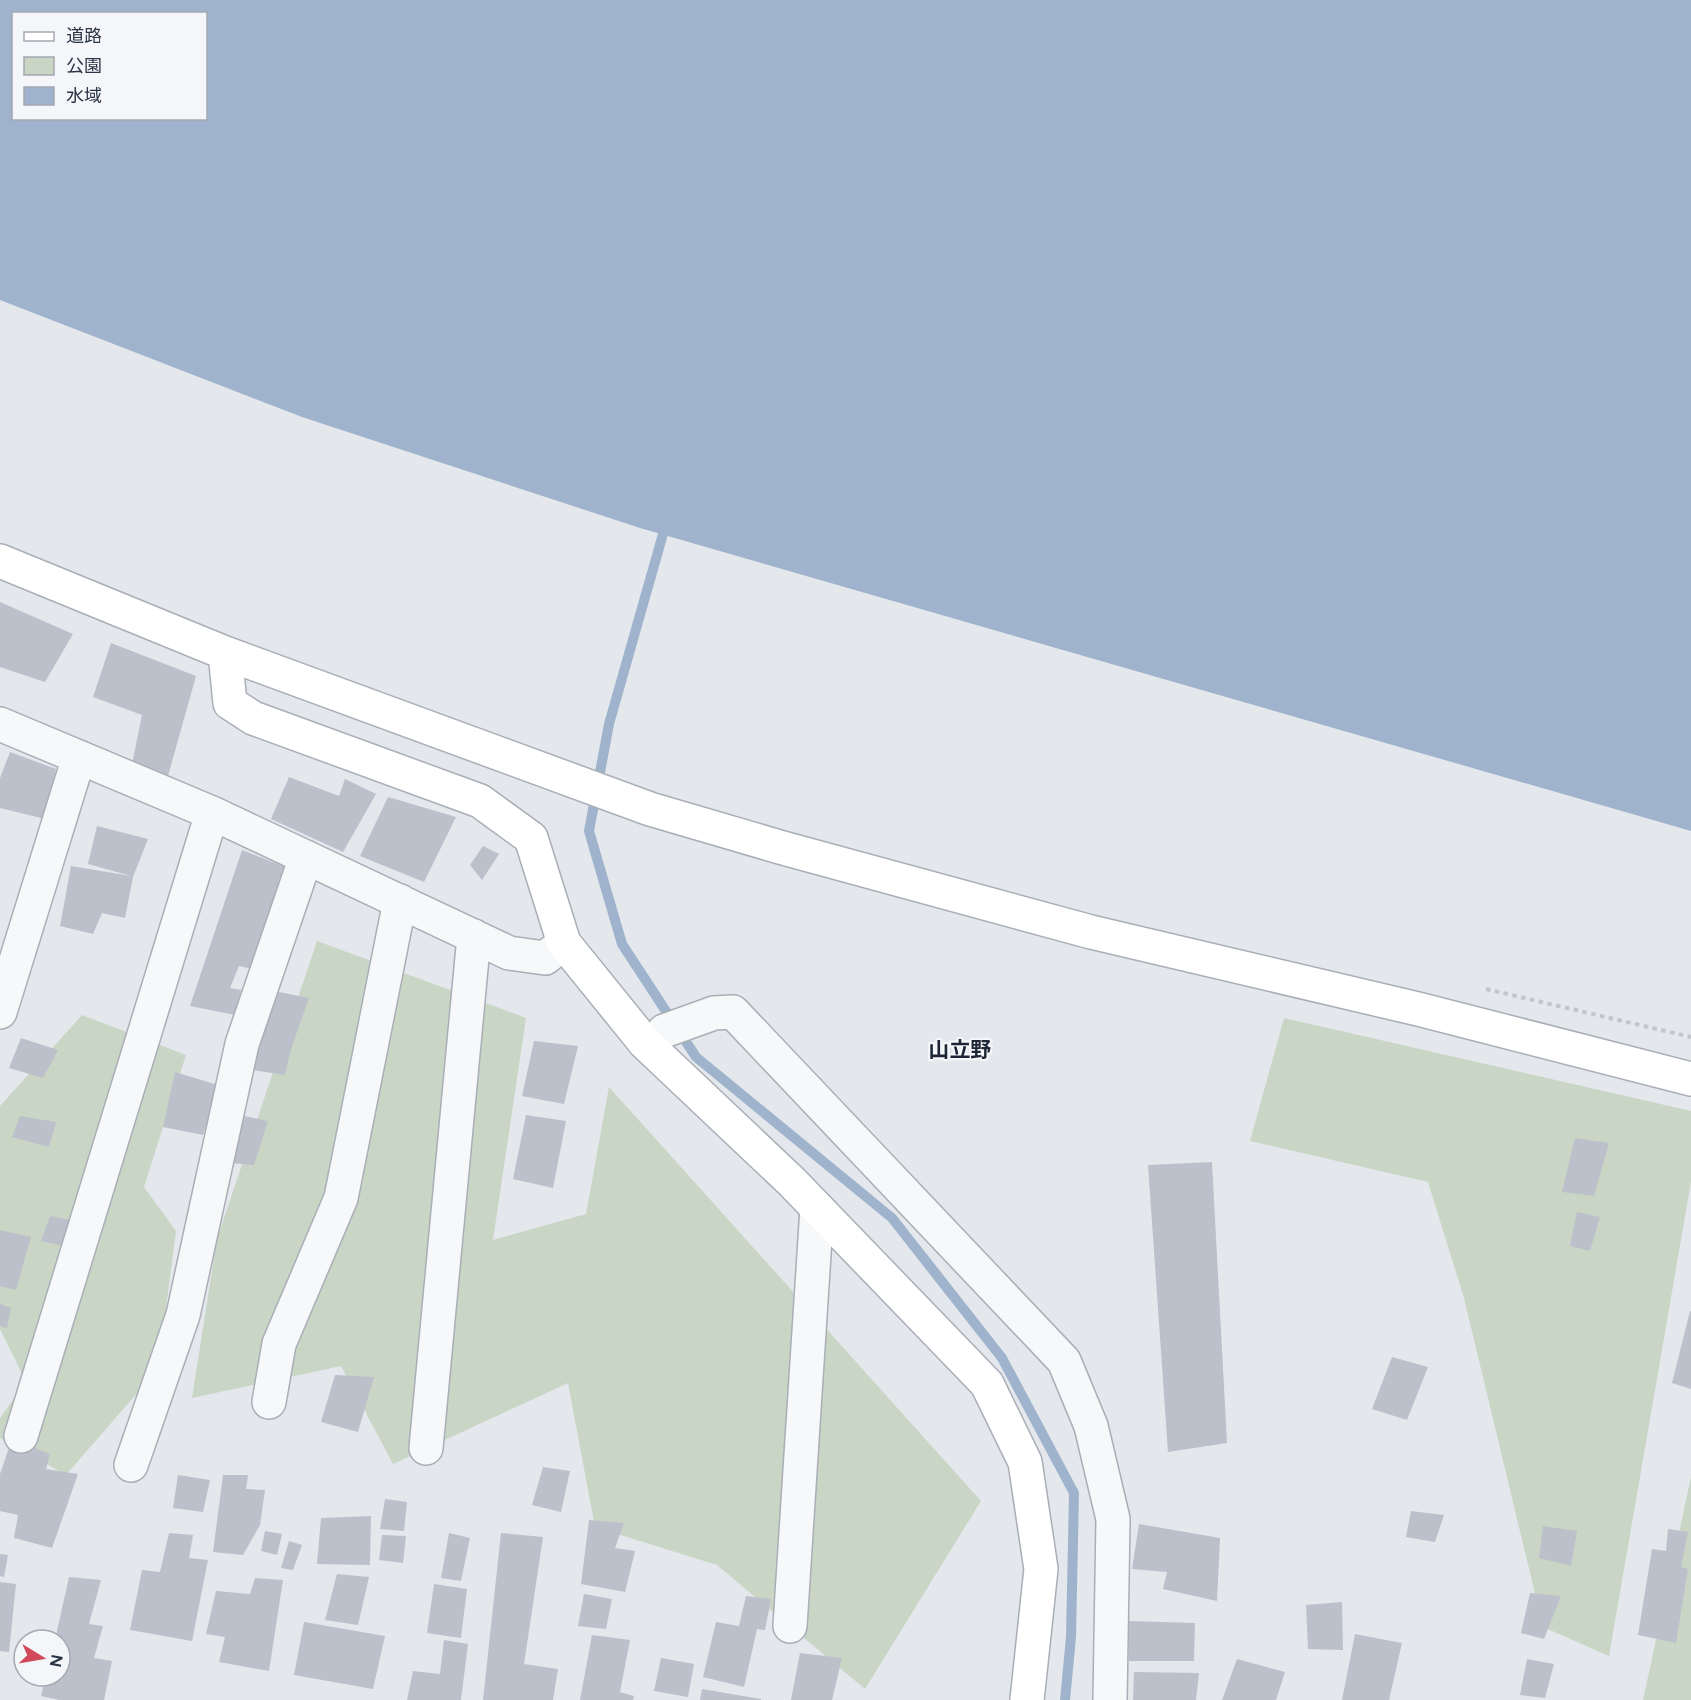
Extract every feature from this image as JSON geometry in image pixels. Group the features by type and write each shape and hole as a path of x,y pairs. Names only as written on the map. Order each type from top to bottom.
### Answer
{"street":[{"path":"0,561 225,653 650,809 1091,933 1418,1009 1691,1079"},
{"path":"225,653 230,703 253,718 480,801 531,838 564,943 987,1384 1025,1462 1041,1569 1027,1700"},
{"path":"0,723 212,813 509,953 544,958 564,943"},
{"path":"0,1012 79,757"},
{"path":"21,1436 212,813"},
{"path":"131,1465 183,1315 242,1044 306,857"},
{"path":"269,1402 279,1344 341,1198 400,901"},
{"path":"426,1448 474,936"},
{"path":"654,1037 714,1013 733,1012 1064,1361 1091,1426 1113,1519 1110,1700"},
{"path":"790,1626 817,1208"}],"path":[{"path":"1478,987 1691,1037"}],"green space":[{"path":"317,941 526,1018 493,1240 586,1214 609,1087 981,1501 865,1689 717,1565 595,1527 568,1383 393,1464 341,1366 192,1398 217,1239"},
{"path":"82,1015 186,1055 144,1187 176,1231 158,1369 66,1475 0,1438 0,1418 26,1382 0,1329 0,1106"},
{"path":"1284,1018 1691,1111 1691,1182 1609,1656 1543,1627 1464,1298 1428,1182 1250,1141"},
{"path":"1691,1477 1691,1700 1643,1700"}],"water":[{"path":"0,0 1691,0 1691,831 640,528 302,417 0,300"}],"building":[{"path":"0,602 73,634 45,682 0,667"},
{"path":"111,643 196,676 168,776 132,764 142,715 93,697"},
{"path":"10,752 56,769 45,819 0,808 0,778"},
{"path":"289,777 339,796 345,779 376,794 343,852 271,819"},
{"path":"388,797 456,817 424,882 360,856"},
{"path":"97,826 148,839 133,877 125,918 102,913 93,934 60,926 71,866 131,876 88,864"},
{"path":"483,846 499,854 482,880 470,865"},
{"path":"242,850 288,868 257,970 239,966 230,988 241,990 235,1015 190,1006"},
{"path":"274,991 309,998 291,1049 285,1075 253,1070 258,1043"},
{"path":"21,1038 58,1050 43,1078 9,1068"},
{"path":"534,1041 578,1046 564,1104 522,1096"},
{"path":"175,1072 218,1085 203,1135 163,1127"},
{"path":"240,1115 268,1121 254,1165 230,1163"},
{"path":"526,1115 566,1121 553,1188 513,1179"},
{"path":"20,1116 56,1122 49,1147 12,1137"},
{"path":"1575,1138 1609,1143 1594,1196 1562,1192"},
{"path":"1212,1162 1227,1443 1168,1452 1148,1165"},
{"path":"1577,1212 1600,1217 1590,1251 1570,1246"},
{"path":"50,1216 71,1220 64,1246 41,1241"},
{"path":"0,1230 31,1237 16,1290 0,1286"},
{"path":"0,1304 11,1308 7,1328 0,1326"},
{"path":"1691,1311 1691,1389 1672,1383"},
{"path":"1392,1357 1428,1367 1407,1420 1372,1409"},
{"path":"335,1375 374,1377 358,1432 321,1422"},
{"path":"12,1439 50,1454 46,1469 78,1474 52,1548 14,1538 18,1515 0,1511 0,1474"},
{"path":"543,1467 570,1471 561,1512 532,1505"},
{"path":"178,1475 210,1480 203,1512 173,1508"},
{"path":"223,1475 248,1475 246,1489 265,1490 260,1525 243,1555 213,1552"},
{"path":"385,1499 407,1502 404,1531 380,1529"},
{"path":"1411,1511 1444,1515 1435,1542 1406,1537"},
{"path":"371,1516 370,1565 317,1564 321,1518"},
{"path":"589,1520 624,1523 615,1548 635,1551 625,1592 581,1584"},
{"path":"1139,1524 1220,1538 1217,1601 1163,1589 1167,1572 1132,1569"},
{"path":"1543,1526 1577,1531 1571,1566 1539,1558"},
{"path":"1668,1529 1688,1532 1681,1567 1688,1569 1676,1643 1638,1635 1652,1549 1666,1551"},
{"path":"265,1531 282,1534 277,1555 261,1551"},
{"path":"169,1533 193,1535 189,1558 208,1560 192,1641 130,1630 142,1570 160,1572"},
{"path":"449,1533 470,1538 461,1581 441,1578"},
{"path":"501,1533 543,1537 524,1664 558,1669 553,1700 483,1700"},
{"path":"382,1535 406,1536 403,1563 379,1560"},
{"path":"289,1541 302,1545 293,1570 281,1568"},
{"path":"0,1554 8,1555 4,1577 0,1576"},
{"path":"337,1574 369,1577 358,1625 325,1620"},
{"path":"69,1577 101,1580 89,1624 103,1626 94,1658 112,1661 104,1700 59,1700 41,1696 43,1688 72,1688 72,1628 58,1628"},
{"path":"255,1578 283,1580 269,1671 219,1662 225,1637 206,1634 216,1591 250,1594"},
{"path":"0,1582 16,1584 9,1652 0,1651"},
{"path":"434,1584 467,1589 461,1638 427,1633"},
{"path":"1530,1593 1561,1596 1544,1639 1521,1633"},
{"path":"584,1594 612,1599 606,1629 578,1626"},
{"path":"746,1596 771,1599 765,1630 757,1629 744,1687 703,1677 716,1622 739,1626"},
{"path":"1342,1602 1343,1650 1308,1649 1306,1605"},
{"path":"1129,1621 1195,1623 1194,1661 1129,1661"},
{"path":"304,1622 385,1636 373,1689 294,1675"},
{"path":"1355,1634 1402,1643 1389,1700 1342,1700"},
{"path":"592,1635 630,1640 620,1692 634,1696 633,1700 580,1700"},
{"path":"444,1640 468,1644 461,1700 407,1700 413,1671 440,1674"},
{"path":"800,1653 842,1658 832,1700 791,1700"},
{"path":"661,1658 694,1664 688,1697 654,1691"},
{"path":"1237,1659 1285,1672 1276,1700 1222,1700"},
{"path":"1527,1659 1554,1664 1545,1698 1520,1695"},
{"path":"1134,1672 1199,1673 1196,1700 1133,1700"},
{"path":"702,1689 761,1699 761,1700 700,1700"}],"waterway":[{"path":"663,534 609,724 589,831 622,944 696,1057 892,1218 1002,1358 1074,1493 1071,1637 1065,1700"}],"district":[{"name":"山立野","path":"960,1050"}]}
